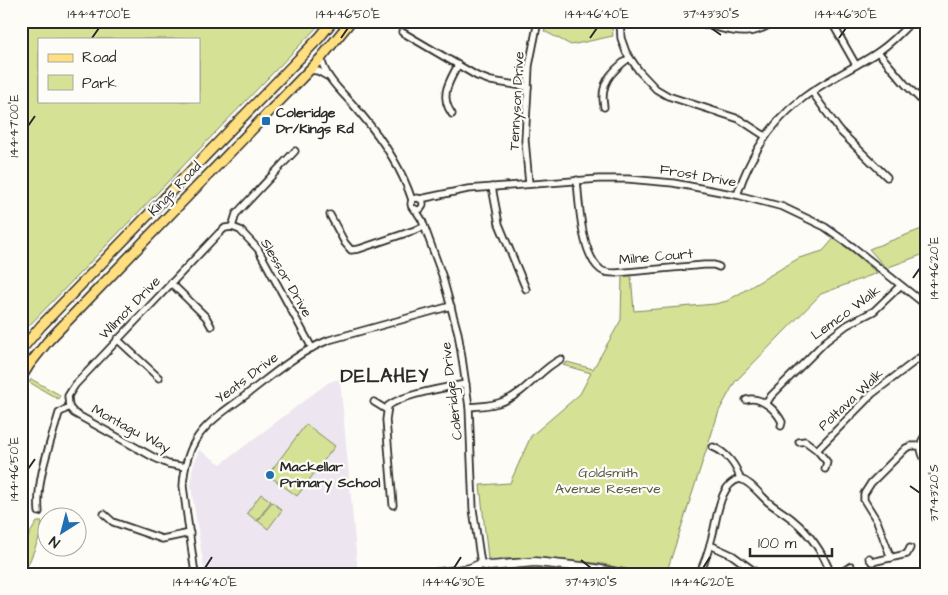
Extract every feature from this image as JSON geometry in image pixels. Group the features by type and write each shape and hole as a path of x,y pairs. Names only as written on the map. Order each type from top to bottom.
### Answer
{"main road":[{"name":"Kings Road","path":"21,350 41,326 306,52 333,21"},
{"name":"Kings Road","path":"21,378 48,340 321,58 351,21"}],"street":[{"path":"620,21 621,38 629,58 646,80 661,92 739,119 765,136"},
{"path":"703,24 738,32 751,32 762,30 774,21"},
{"path":"831,21 856,65"},
{"path":"738,195 749,164 765,136 788,110 812,92 878,52 912,21"},
{"name":"Tennyson Drive","path":"529,184 525,140 529,66 536,22"},
{"path":"402,32 477,76 490,81 528,87"},
{"path":"878,52 902,81 927,106"},
{"name":"Coleridge Drive","path":"321,58 323,67 329,77 371,127 418,203 451,306 459,338 469,407 472,490 481,564"},
{"path":"604,108 602,98 608,78 613,71 629,58"},
{"path":"452,114 447,104 445,91 458,65"},
{"path":"309,70 318,71 329,77"},
{"path":"812,92 840,131 887,177"},
{"name":"Wilmot Drive","path":"39,508 38,496 59,414 69,407 68,396 75,385 222,230 232,226 236,214 295,151"},
{"name":"Frost Drive","path":"418,203 433,196 456,191 577,180 628,179 658,181 704,188 783,207 812,220 838,235 927,306"},
{"name":"Milne Court","path":"577,180 582,227 594,262 602,271 616,273 704,265 719,267"},
{"path":"492,187 499,224 526,289"},
{"path":"330,215 345,243 351,250 359,249 423,223"},
{"name":"Slessor Drive","path":"232,226 240,230 258,249 312,348"},
{"path":"171,283 206,317 211,326"},
{"name":"Lemco Walk","path":"766,404 771,396 821,345 839,330 874,311 900,286"},
{"name":"Yeats Drive","path":"196,574 183,486 185,467 193,444 206,426 290,362 312,348 330,340 451,306"},
{"path":"117,340 159,378"},
{"name":"Poltava Walk","path":"817,450 872,394 927,352"},
{"path":"469,407 498,404 511,398 523,390 548,366 561,359"},
{"path":"392,505 386,410 395,402 436,390 466,384"},
{"path":"746,400 754,399 766,404 780,417 781,426"},
{"path":"374,402 386,410"},
{"name":"Montagu Way","path":"69,407 74,413 155,458 168,464 185,467"},
{"path":"927,434 922,438 920,446 927,465"},
{"name":"Poltava Walk","path":"798,442 806,441 817,450 827,462 825,469"},
{"path":"891,558 877,521 864,500 864,494 871,483 906,448 920,446"},
{"path":"712,447 718,450 736,467 740,479 748,483 769,503 806,532 817,546 831,574"},
{"path":"699,574 710,545 722,497 735,481 740,479"},
{"path":"104,514 113,522 162,538 190,533"},
{"path":"710,545 732,554 758,574"},
{"path":"869,558 872,562 891,558 907,554 910,548"},
{"path":"430,574 469,569 481,564 490,566 525,562 548,562 625,574"},
{"path":"839,574 851,566"},
{"path":"21,571 29,574"}],"shaded area":[{"name":"Mackellar Primary School","path":"340,379 358,574 205,574 191,487 192,470 199,450 221,464 329,382"}],"green space":[{"path":"21,21 323,21 21,334"},
{"path":"546,25 612,26 613,36 571,45 544,31"},
{"path":"927,227 927,253 886,268 869,249"},
{"name":"Goldsmith Avenue Reserve","path":"835,237 877,273 821,294 735,382 719,411 666,574 642,574 603,564 545,558 488,559 480,485 510,483 531,436 580,394 591,373 563,365 567,362 593,369 621,320 622,276 631,275 634,311 715,304 727,301 799,258 823,251"},
{"path":"31,379 60,395 58,399 29,382"},
{"path":"306,424 335,446 297,496 268,475"},
{"path":"261,494 271,501 257,521 247,513"},
{"path":"272,502 282,510 268,529 258,521"},
{"path":"38,522 38,541 28,565 21,563 21,557 28,536"},
{"path":"549,566 606,574 478,574 496,568"}],"place":[{"name":"Coleridge Dr/Kings Rd","path":"266,121"},
{"name":"Mackellar Primary School","path":"270,475"}],"district":[{"name":"DELAHEY","path":"385,376"}]}
